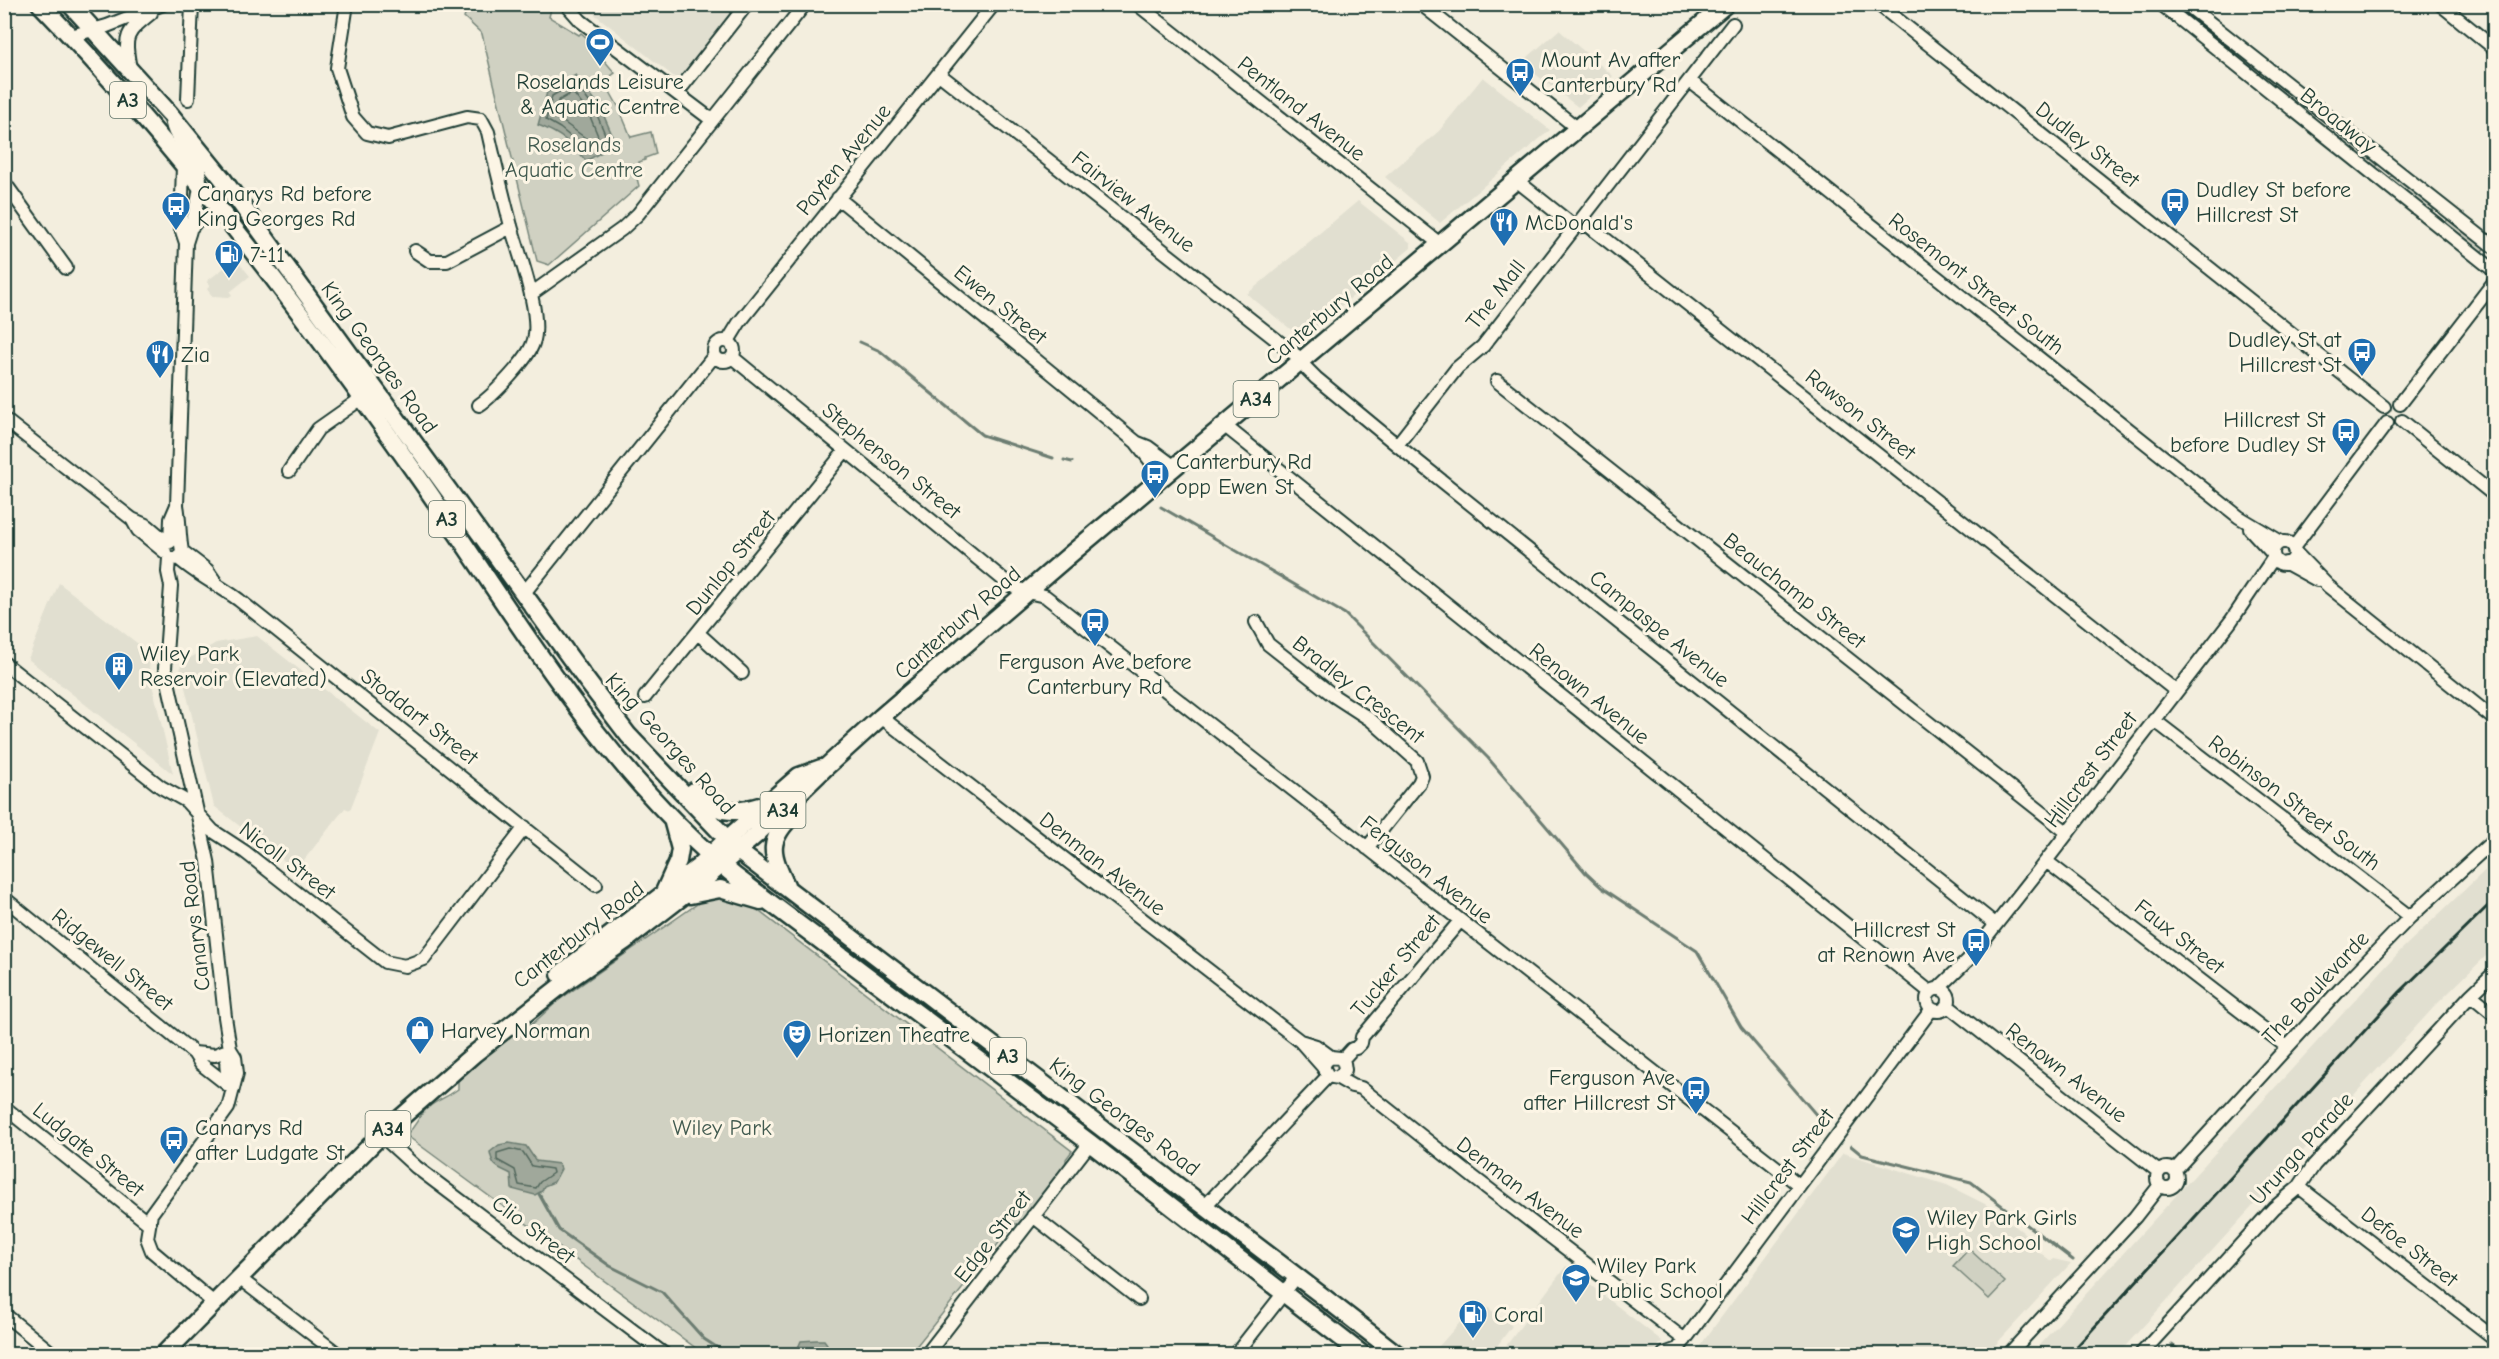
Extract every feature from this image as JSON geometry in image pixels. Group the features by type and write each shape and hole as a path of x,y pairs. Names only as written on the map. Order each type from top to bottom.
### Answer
{"highway":[{"name":"King Georges Road","path":"40,4 71,36 227,218 362,398 588,722 671,817 716,861 1090,1143 1362,1354"},
{"name":"King Georges Road","path":"70,4 170,114 229,187 586,681 628,735 732,845 1397,1354"},
{"name":"Canterbury Road","path":"164,1354 381,1136 474,1054 567,981 684,897 732,845 1716,8"},
{"path":"654,763 720,810 743,811 766,804"},
{"name":"Canterbury Road","path":"732,845 766,804 799,776 826,767"},
{"path":"788,889 777,867 772,848 776,834 796,812 826,767"},
{"path":"662,897 666,883 678,861 680,849 671,817"},
{"name":"Canterbury Road","path":"474,1054 523,1004 662,897 716,861"},
{"path":"684,897 720,889 774,905"}],"street":[{"path":"188,99 192,4"},
{"path":"347,4 337,68 353,117 367,133 388,138 467,117 481,119 488,132 511,227 531,294 536,329 534,343 526,355 489,398 479,405"},
{"path":"566,4 581,21 712,120"},
{"path":"677,93 747,4"},
{"path":"531,294 622,229 638,214 804,4"},
{"name":"Payten Avenue","path":"728,341 739,322 994,4"},
{"name":"Pentland Avenue","path":"1137,4 1440,244"},
{"path":"1421,4 1577,128"},
{"name":"Dudley Street","path":"1878,4 2384,407"},
{"name":"Broadway","path":"2161,4 2494,272"},
{"name":"Broadway","path":"2186,4 2494,247"},
{"path":"2440,4 2494,48"},
{"path":"71,36 94,30 161,5"},
{"path":"130,69 126,42 130,32 161,5"},
{"name":"The Mall","path":"1397,445 1457,368 1483,346 1733,24"},
{"name":"Fairview Avenue","path":"939,74 1301,361"},
{"name":"Rosemont Street South","path":"1690,81 2239,517 2288,546 2328,586 2494,719"},
{"name":"Canarys Road","path":"170,114 176,136 200,168 191,228 186,243 177,505 180,520 173,551"},
{"name":"Canarys Road","path":"183,166 180,228 186,243"},
{"name":"Rawson Street","path":"1516,180 1575,227 1588,225 1599,233 2176,691"},
{"path":"4,182 66,268"},
{"name":"Ewen Street","path":"838,198 1136,442 1148,447 1169,472"},
{"path":"191,228 197,219 207,214 227,218"},
{"path":"415,251 430,261 447,261 511,227"},
{"path":"2400,404 2494,272"},
{"path":"524,593 714,356 715,345 721,341 728,341 733,347 732,357 723,361 714,356"},
{"name":"Stephenson Street","path":"732,357 1010,585 1027,592"},
{"name":"Campaspe Avenue","path":"1301,361 1316,378 1397,445 1995,924"},
{"name":"Beauchamp Street","path":"1497,381 2068,833"},
{"path":"289,471 318,429 362,398"},
{"path":"2390,402 2400,404 2405,414 2402,421 2395,425 2387,423 2382,416 2384,407 2390,402"},
{"name":"Stoddart Street","path":"4,419 132,519 148,526 196,573 216,583 596,885"},
{"path":"2402,421 2494,495"},
{"path":"2288,546 2292,559 2279,559 2274,548 2288,546 2387,423"},
{"name":"Renown Avenue","path":"1224,426 1934,991"},
{"name":"Dunlop Street","path":"645,697 699,634 845,451"},
{"name":"Canarys Road","path":"177,505 171,525 177,574 171,586 165,668 208,861 230,1049 225,1058 227,1075 233,1089"},
{"name":"Rosemont Street South","path":"2239,517 2279,559 2328,586"},
{"name":"Stoddart Street","path":"132,519 138,530 207,570 216,583"},
{"name":"Stoddart Street","path":"148,526 171,525"},
{"name":"Hillcrest Street","path":"1934,991 1968,960 2279,559"},
{"path":"171,586 183,575 196,573"},
{"name":"Ferguson Avenue","path":"1027,592 1045,596 1799,1185"},
{"name":"Bradley Crescent","path":"1256,622 1268,644 1334,696 1358,709 1417,761 1422,776 1419,783 1367,848"},
{"path":"699,634 742,673"},
{"name":"Nicoll Street","path":"4,663 161,787 186,801 213,831 245,852 385,962 405,966 424,959 525,827"},
{"name":"Denman Avenue","path":"881,717 1335,1068 1352,1086 1361,1088 1680,1348"},
{"name":"Robinson Street South","path":"2154,720 2410,917"},
{"name":"The Boulevarde","path":"2174,1171 2410,917 2494,840"},
{"name":"Faux Street","path":"2046,861 2287,1047"},
{"name":"Ridgewell Street","path":"4,898 194,1053 201,1064 233,1089"},
{"name":"Tucker Street","path":"1205,1206 1352,1048 1356,1048 1361,1043 1362,1037 1460,921"},
{"name":"Hillcrest Street","path":"1949,1002 1968,960"},
{"name":"Urunga Parade","path":"2141,1354 2274,1208 2299,1187 2314,1165 2494,973"},
{"path":"1934,991 1945,991 1949,1002 1939,1012 1931,1010 1927,1003 1934,991"},
{"path":"2471,995 2494,1014"},
{"name":"Renown Avenue","path":"1949,1002 2159,1172"},
{"name":"Hillcrest Street","path":"1680,1348 1931,1010"},
{"path":"194,1053 215,1055 230,1049"},
{"path":"214,1303 152,1251 147,1238 148,1223 151,1214 228,1108 233,1089"},
{"name":"Ludgate Street","path":"4,1107 148,1223"},
{"name":"Clio Street","path":"381,1136 416,1167 663,1354"},
{"name":"Edge Street","path":"927,1354 1090,1143"},
{"path":"2165,1169 2174,1171 2177,1176 2174,1185 2166,1188 2160,1185 2157,1177 2159,1172 2165,1169"},
{"path":"2009,1354 2135,1217 2160,1185"},
{"name":"Defoe Street","path":"2299,1187 2494,1338"},
{"path":"1033,1216 1139,1299"},
{"path":"1236,1354 1297,1276"},
{"path":"239,1278 338,1354"},
{"path":"4,1314 54,1354"},
{"path":"1664,1354 1680,1348"}],"shaded area":[{"path":"737,4 678,80 583,5"},
{"path":"1559,30 1613,76 1578,107 1521,63"},
{"path":"1483,77 1550,130 1440,223 1385,177 1439,131"},
{"path":"1358,201 1411,243 1411,248 1306,335 1299,336 1247,294"},
{"name":"7-11","path":"236,259 250,276 230,292 232,295 229,297 212,296 207,289 210,286 207,281"},
{"path":"59,583 150,653 149,671 173,774 28,659"},
{"path":"257,636 380,733 350,810 345,808 296,870 214,806 180,667 190,658 216,643"},
{"path":"2494,862 2494,948 2434,1007 2118,1354 2031,1354 2402,949"},
{"name":"Wiley Park Girls High School","path":"1843,1153 1947,1185 1985,1204 2023,1232 2039,1249 2038,1251 2051,1261 2053,1259 2071,1263 1987,1354 1694,1354"},
{"name":"Wiley Park Public School","path":"1566,1266 1662,1341 1652,1354 1500,1354"},
{"name":"Coral","path":"1479,1301 1512,1326 1491,1354 1432,1354"}],"green space":[{"name":"Roselands Aquatic Centre","path":"542,4 551,9 549,17 579,35 581,33 594,44 592,46 615,73 604,81 631,137 651,132 656,154 645,158 639,162 640,165 634,167 639,186 549,265 537,261 482,34 464,17 469,5"},
{"path":"2209,28 2253,64 2249,68 2205,32"},
{"path":"2267,74 2315,112 2314,116 2311,118 2263,80"},
{"path":"2330,124 2378,162 2377,166 2374,168 2326,128"},
{"path":"2394,174 2434,206 2433,210 2429,212 2388,179"},
{"path":"2452,219 2486,246 2480,254 2445,225 2447,220"},
{"name":"Wiley Park","path":"731,897 752,906 1072,1151 1066,1159 1066,1164 1024,1218 1018,1224 1014,1224 910,1354 704,1354 406,1135 425,1111 458,1089 458,1081 463,1075 501,1042 527,1024 530,1026 559,1000 703,900"},
{"path":"1969,1249 2005,1282 1989,1299 1953,1266"},
{"path":"1305,1300 1332,1315 1383,1354 1372,1354"}],"water":[{"path":"576,75 600,107 616,144 586,161 565,139 538,125 547,92"},
{"path":"509,1143 526,1146 536,1161 559,1164 561,1169 554,1182 544,1186 542,1191 535,1195 512,1189 511,1174 495,1165 490,1152 499,1145"},
{"path":"824,1340 827,1344 826,1354 788,1354 793,1349 797,1350 801,1341"}],"waterway":[{"path":"860,342 880,351 982,435 1053,458"},
{"path":"1064,460 1072,462"},
{"path":"1161,507 1345,614 1488,758 1586,873 1602,888 1697,951 1741,1027 1824,1124"},
{"path":"1851,1146 1862,1155 1971,1182 2073,1260"},
{"path":"539,1194 559,1230 610,1266 662,1292 704,1339 724,1352 736,1354"},
{"path":"2172,1345 2184,1354"}],"railway":[{"path":"2070,1354 2400,992 2494,900"}],"place":[{"name":"Roselands Leisure & Aquatic Centre","path":"600,68"},
{"name":"Mount Av after Canterbury Rd","path":"1520,98"},
{"name":"Dudley St before Hillcrest St","path":"2175,228"},
{"name":"Canarys Rd before King Georges Rd","path":"176,232"},
{"name":"McDonald's","path":"1504,248"},
{"name":"7-11","path":"229,280"},
{"name":"Dudley St at Hillcrest St","path":"2362,378"},
{"name":"Zia","path":"160,380"},
{"name":"Hillcrest St before Dudley St","path":"2346,458"},
{"name":"Canterbury Rd opp Ewen St","path":"1155,500"},
{"name":"Ferguson Ave before Canterbury Rd","path":"1095,648"},
{"name":"Wiley Park Reservoir (Elevated)","path":"119,692"},
{"name":"Hillcrest St at Renown Ave","path":"1976,968"},
{"name":"Harvey Norman","path":"420,1056"},
{"name":"Horizen Theatre","path":"797,1060"},
{"name":"Ferguson Ave after Hillcrest St","path":"1696,1116"},
{"name":"Canarys Rd after Ludgate St","path":"174,1166"},
{"name":"Wiley Park Girls High School","path":"1906,1256"},
{"name":"Wiley Park Public School","path":"1576,1304"},
{"name":"Coral","path":"1473,1340"}]}
